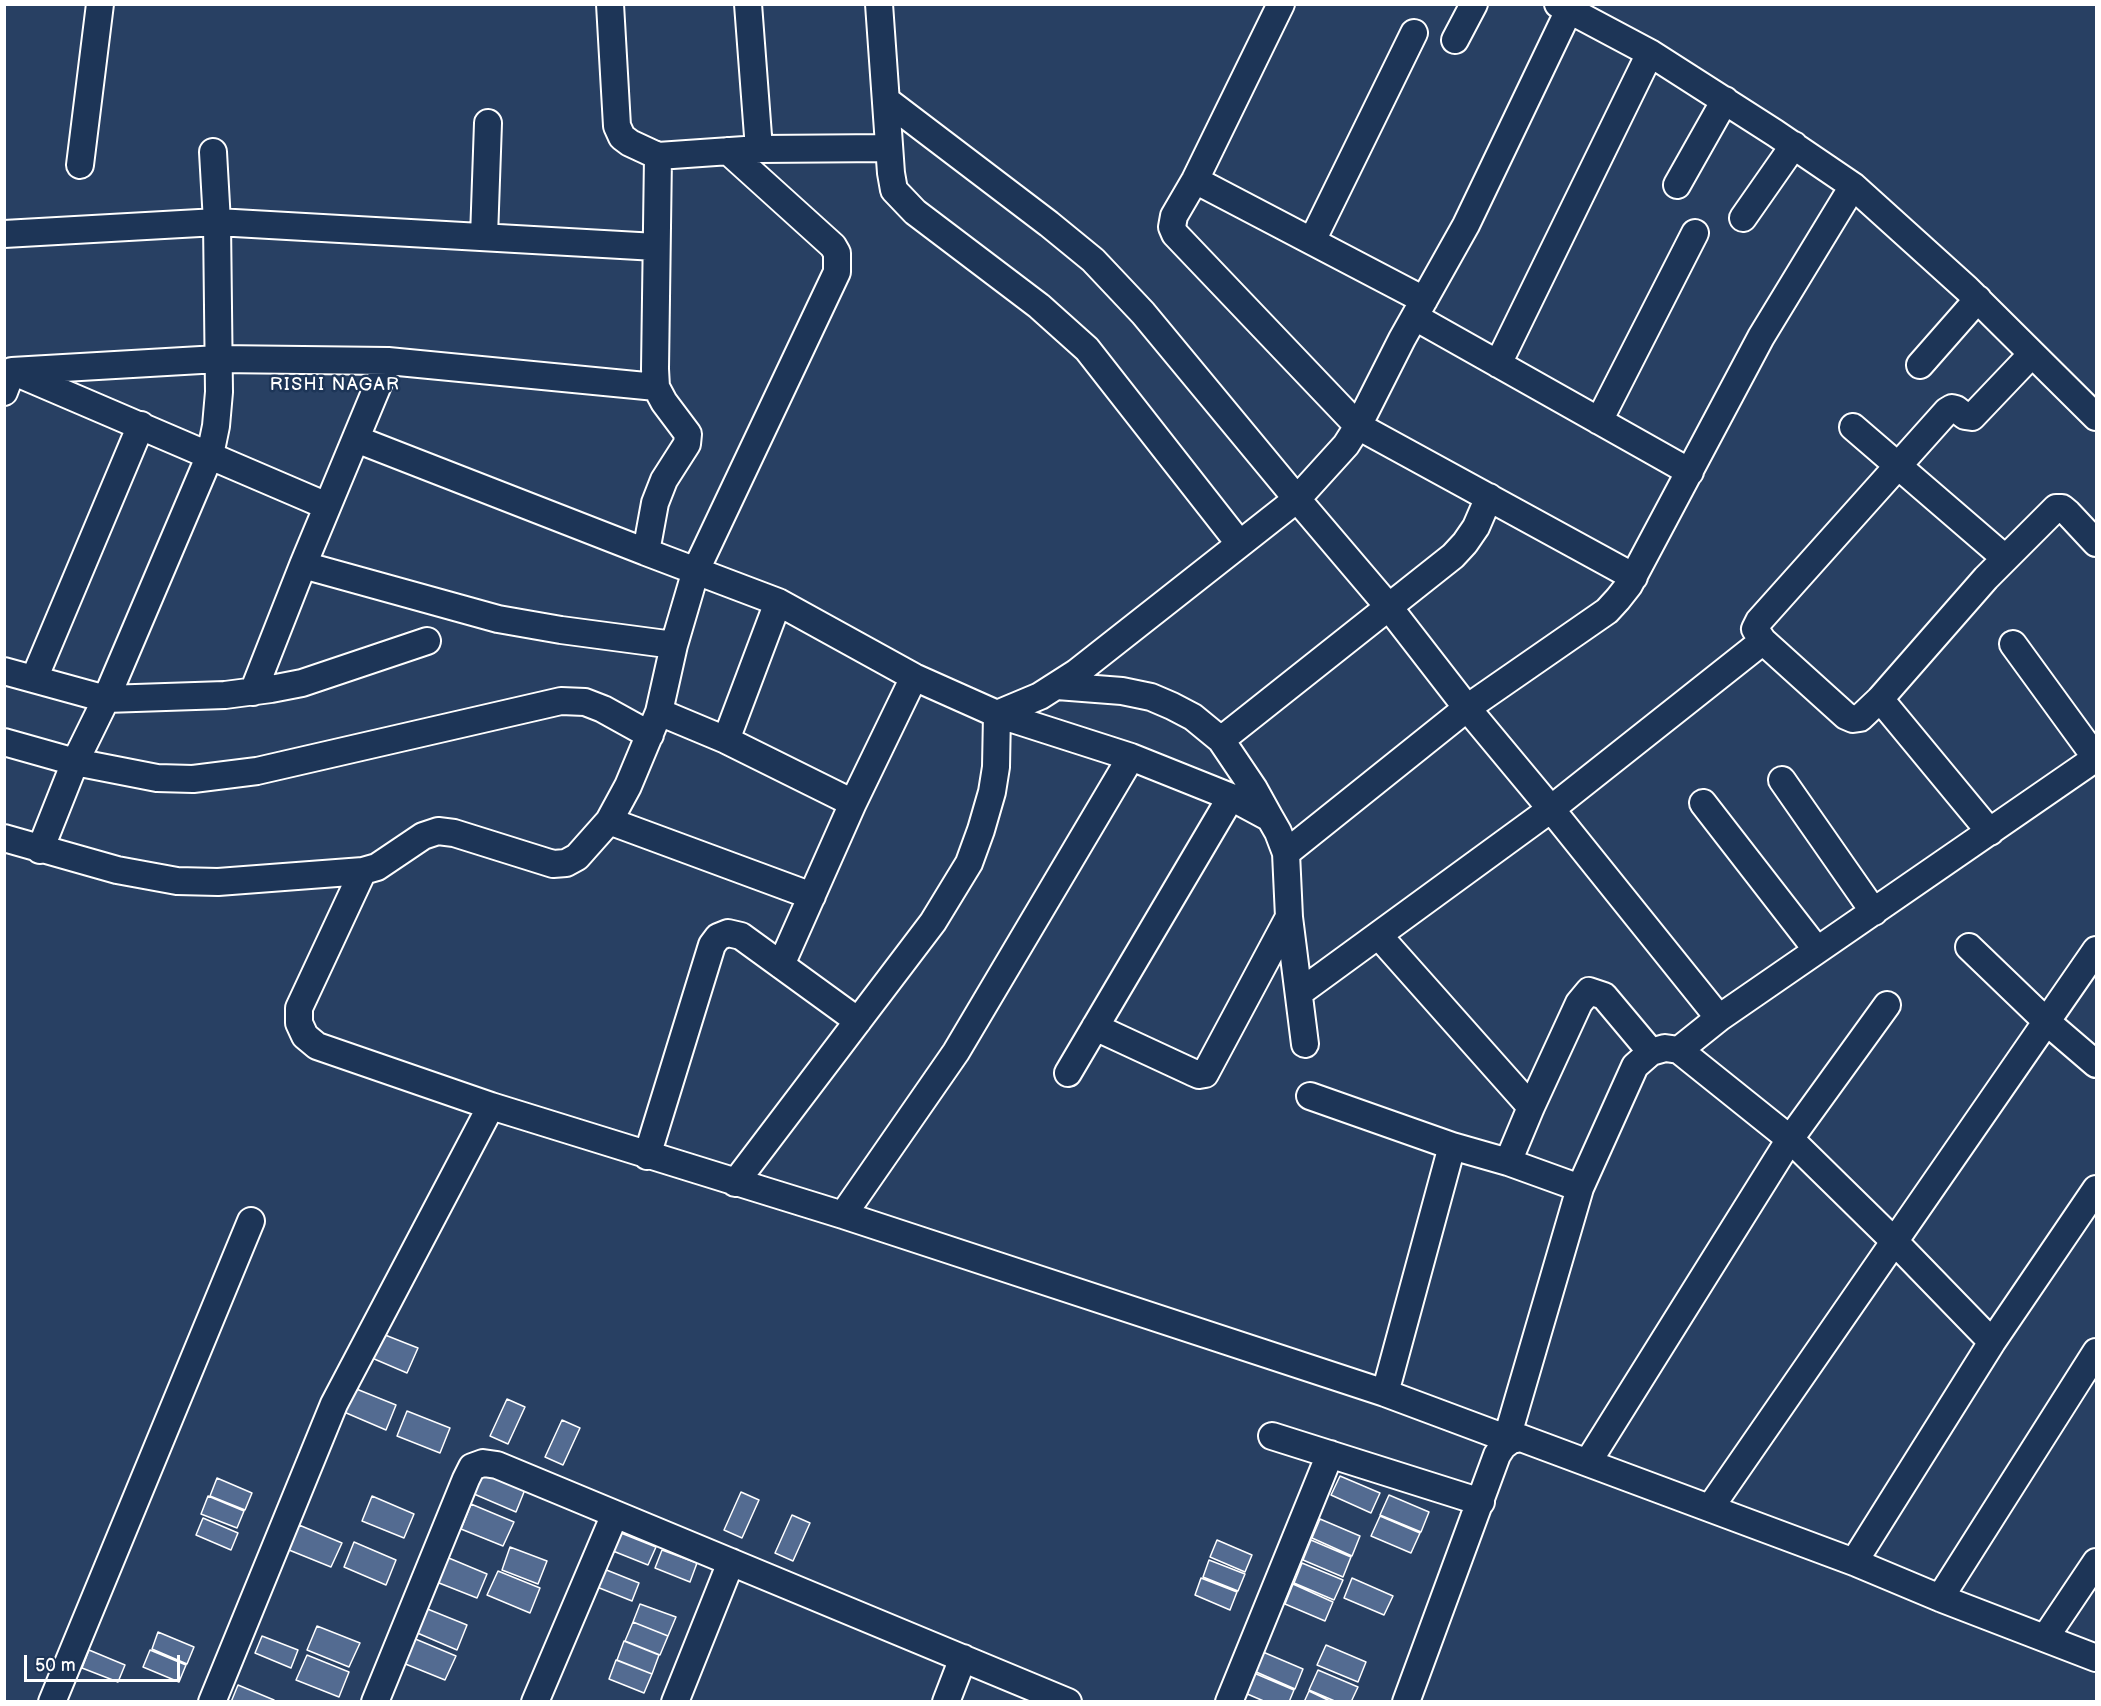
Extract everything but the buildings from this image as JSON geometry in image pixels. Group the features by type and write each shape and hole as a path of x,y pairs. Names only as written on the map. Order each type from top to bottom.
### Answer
{"street":[{"path":"80,165 100,4"},
{"path":"610,4 617,126 622,137 630,143 658,156 759,149 889,148"},
{"path":"748,4 759,149"},
{"path":"879,4 894,190 903,201 1039,306 1087,349 1239,543"},
{"path":"1281,4 1195,180 1174,216 1172,227 1175,234 1358,426 1634,577"},
{"path":"1455,40 1474,4"},
{"path":"997,714 1040,696 1076,673 1297,499 1346,445 1466,225 1564,7 1650,53 1794,145 1853,186 1978,299 2097,417"},
{"path":"1312,241 1414,33"},
{"path":"1498,364 1650,53"},
{"path":"886,100 1093,260 1143,313 1388,606 1467,708 1719,1018"},
{"path":"1677,185 1725,100"},
{"path":"484,237 488,123"},
{"path":"1743,218 1794,145"},
{"path":"4,838 117,870 177,881 218,882 363,871 378,867 423,836 438,831 454,833 553,864 566,863 577,857 609,821 628,786 655,723 674,645 696,570 832,283 839,263 833,246 728,151"},
{"path":"40,850 75,762 106,699 210,455 216,426 219,392 217,222 213,152"},
{"path":"646,552 655,503 663,480 687,444 688,434 664,402 656,387 658,156"},
{"path":"1195,180 1312,241 1419,308 1498,364 1690,472"},
{"path":"1286,853 1467,708 1607,611 1618,599 1634,577 1761,337 1853,186"},
{"path":"4,234 217,222 656,247"},
{"path":"1599,420 1695,233"},
{"path":"1920,365 1978,299"},
{"path":"2032,354 1976,413 1969,417 1952,408 1897,465 1759,621 1755,629 1763,641 1846,716 1853,719 1860,718 1880,699 2005,558 2056,508 2062,508 2068,513 2097,543"},
{"path":"7,377 218,359 388,361 656,387"},
{"path":"253,692 388,361"},
{"path":"7,377 141,425 327,506"},
{"path":"34,679 141,425"},
{"path":"1853,427 2005,558"},
{"path":"356,439 778,603 914,677 997,714 1131,757 1231,797 1270,818"},
{"path":"1221,741 1453,556 1476,527 1489,497"},
{"path":"303,566 498,619 674,645"},
{"path":"726,740 778,603"},
{"path":"4,671 106,699 253,692 302,683 427,641"},
{"path":"1299,993 1551,809 1763,641"},
{"path":"1678,1050 1719,1018 2096,758 2013,644"},
{"path":"781,965 914,677"},
{"path":"1057,686 1122,691 1151,697 1172,705 1193,717 1221,741 1237,762 1278,832 1286,853 1288,916 1305,1044"},
{"path":"1880,699 1990,832"},
{"path":"4,742 75,762 158,778 224,777 561,701 585,702 603,709 726,740 854,803"},
{"path":"735,1182 933,922 969,863 992,792 996,767 997,714"},
{"path":"843,1215 956,1052 1131,757"},
{"path":"1782,780 1875,912"},
{"path":"1068,1073 1231,797"},
{"path":"1703,803 1817,950"},
{"path":"609,821 812,896"},
{"path":"363,871 299,1008 299,1023 305,1036 317,1046 491,1106 843,1215 1385,1393 1509,1439 1521,1438 1854,1562 1940,1598 2097,1658"},
{"path":"1095,1027 1199,1075 1205,1074 1288,916"},
{"path":"647,1156 712,945 718,937 728,933 741,936 858,1021"},
{"path":"1379,936 1531,1107"},
{"path":"1969,947 2047,1022 2097,1064"},
{"path":"1710,1508 2097,950"},
{"path":"1508,1162 1580,1002 1590,991 1604,996 1651,1052"},
{"path":"1588,1462 1790,1139 1887,1005"},
{"path":"1406,1701 1497,1455 1509,1439 1580,1188 1635,1066 1651,1052 1665,1048 1678,1050 1790,1139 1992,1342"},
{"path":"1310,1096 1580,1188"},
{"path":"212,1701 333,1404 491,1106"},
{"path":"1385,1393 1452,1146"},
{"path":"1854,1562 1992,1342 2097,1189"},
{"path":"52,1701 250,1221"},
{"path":"1940,1598 2097,1352"},
{"path":"1272,1436 1481,1502"},
{"path":"1229,1701 1330,1454"},
{"path":"375,1701 472,1467 483,1463 497,1465 1068,1701"},
{"path":"535,1701 615,1514"},
{"path":"675,1701 731,1562"},
{"path":"2045,1638 2097,1562"},
{"path":"946,1701 963,1658"}],"district":[{"name":"RISHI NAGAR","path":"335,385"}]}
